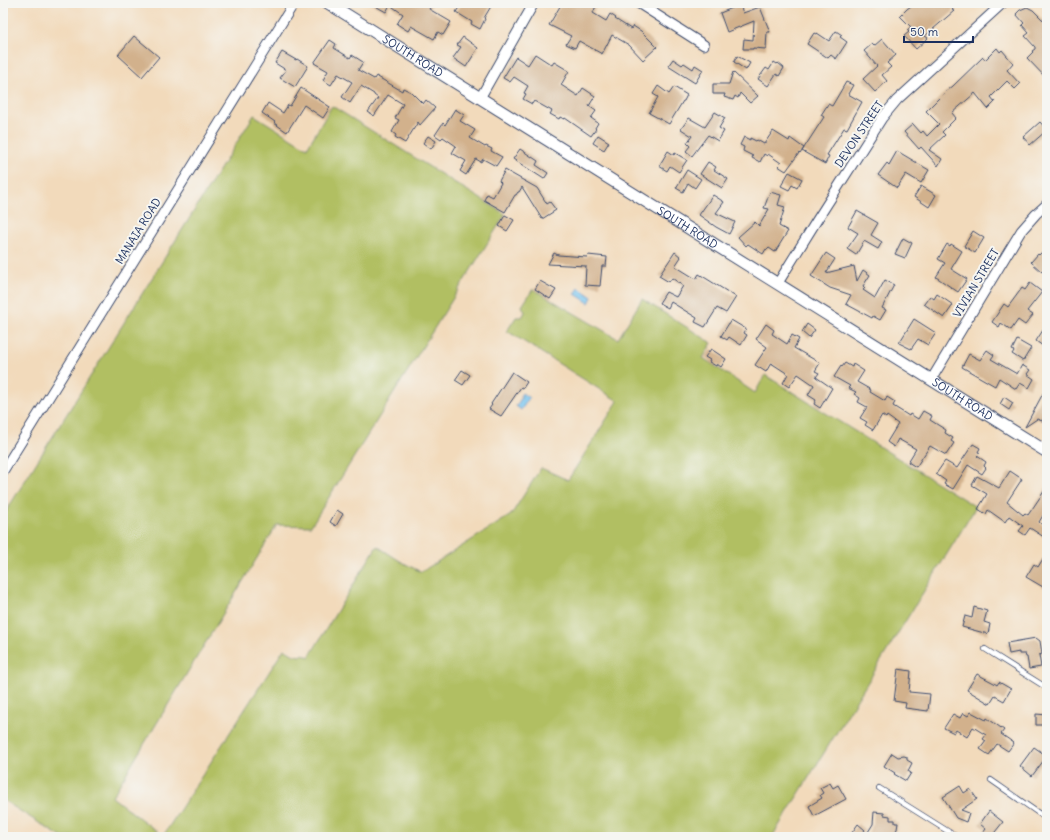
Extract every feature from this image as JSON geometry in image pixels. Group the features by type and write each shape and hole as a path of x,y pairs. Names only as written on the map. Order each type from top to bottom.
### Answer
{"street":[{"name":"MANAIA ROAD","path":"3,471 294,3"},
{"name":"SOUTH ROAD","path":"328,3 1047,452"},
{"path":"480,98 534,3"},
{"path":"638,3 704,44"},
{"name":"DEVON STREET","path":"778,283 882,118 897,100 1003,3"},
{"name":"VIVIAN STREET","path":"932,380 1021,231 1047,204"}],"lane":[{"path":"985,649 1047,688"},
{"path":"991,780 1047,819"},
{"path":"879,788 957,837"}],"green space":[{"path":"332,106 505,215 311,526 277,525 112,797 163,836 284,649 294,655 301,656 303,654 309,657 377,546 400,561 421,572 511,515 541,468 568,480 618,401 507,331 516,317 522,317 525,312 522,306 533,289 618,339 642,299 712,343 703,358 755,393 765,375 976,507 772,837 61,837 3,800 3,516 254,115 307,148"}],"water":[{"path":"579,288 592,297 589,303 575,294"},
{"path":"522,393 529,398 521,410 516,406 522,397 520,396"}],"building":[{"path":"370,3 433,3 429,9 451,22 443,35 438,32 434,39 411,26 408,31 397,24 403,14 390,5 386,12"},
{"path":"462,3 493,3 484,18 485,19 480,29 456,12"},
{"path":"562,3 590,3 596,6 593,13 606,21 610,14 631,29 633,26 641,31 657,47 643,60 629,45 612,35 602,54 579,41 575,48 566,44 571,36 549,25"},
{"path":"915,3 959,3 952,10 954,11 925,36 928,38 916,49 904,36 909,32 907,30 911,27 900,16"},
{"path":"740,5 743,13 760,7 770,32 767,32 766,49 743,49 744,39 753,40 754,21 727,32 720,13"},
{"path":"1027,7 1033,10 1043,20 1047,17 1047,79 1027,58 1033,52 1032,51 1035,47 1025,36 1029,33 1022,25 1024,23 1016,14 1020,10"},
{"path":"836,31 842,35 840,37 847,42 836,59 831,55 828,58 807,44 814,33 817,33 829,41"},
{"path":"134,36 159,57 142,77 118,55"},
{"path":"463,37 478,48 466,67 453,58 461,47 457,45"},
{"path":"882,39 896,55 887,63 891,67 882,75 887,81 875,92 863,79 877,66 864,51 872,44 874,46"},
{"path":"330,40 336,44 334,48 350,58 352,55 363,62 358,70 374,79 376,76 402,91 403,88 411,92 423,104 426,100 435,108 420,125 418,122 405,143 395,137 396,135 392,132 399,120 395,118 403,104 388,95 374,116 368,112 378,98 374,94 361,86 350,103 342,97 352,82 338,74 331,85 323,80 328,71 314,63"},
{"path":"997,48 1000,52 1002,50 1013,63 1007,70 1020,84 1015,89 1007,81 991,97 995,102 988,109 975,93 952,113 956,118 942,132 945,135 929,150 942,159 938,166 921,147 919,149 904,132 913,124 921,133 923,131 927,136 939,124 926,111 983,57 985,60"},
{"path":"282,52 308,66 295,87 280,78 286,70 275,63"},
{"path":"535,54 552,65 554,62 569,71 561,85 578,96 583,88 595,96 589,106 596,111 591,118 598,123 591,136 565,118 560,117 559,119 550,114 552,111 534,101 532,104 523,99 526,94 524,93 528,86 514,77 510,82 503,78 516,57 528,65"},
{"path":"737,56 750,63 746,70 734,62"},
{"path":"673,59 682,65 684,63 693,69 695,65 703,70 695,83 668,66"},
{"path":"774,62 777,64 778,63 784,68 779,76 776,74 768,86 758,79 766,68 769,70"},
{"path":"733,72 758,96 750,103 740,93 738,98 735,96 733,100 724,97 725,94 713,94 713,84 729,84"},
{"path":"846,82 853,85 848,94 862,102 847,129 844,128 827,155 829,156 825,164 802,151 824,117 821,115 828,104 832,106"},
{"path":"658,86 669,94 674,87 687,95 669,124 649,113 658,97 653,94"},
{"path":"301,88 330,107 323,118 304,105 287,132 262,113 268,103 283,113 288,105 290,106"},
{"path":"455,109 464,115 460,121 475,130 470,138 485,147 486,146 492,149 491,151 502,157 496,166 483,159 481,162 476,159 466,175 460,171 466,161 452,153 456,146 443,137 441,139 435,135 443,123 445,125"},
{"path":"715,112 725,118 719,128 724,131 718,141 708,135 692,156 686,151 690,146 687,143 692,136 681,129 689,118 705,127"},
{"path":"1040,122 1047,130 1030,145 1023,137"},
{"path":"773,131 789,141 790,138 804,148 786,171 778,166 781,163 768,154 767,156 764,154 760,162 752,158 753,156 743,151 744,147 740,145 744,137 750,140 750,138 756,141 757,140 764,144"},
{"path":"598,135 609,142 604,150 593,143"},
{"path":"428,136 436,141 431,149 423,143"},
{"path":"520,149 538,161 536,165 548,173 544,179 513,159"},
{"path":"668,151 687,160 679,172 670,166 667,171 659,166"},
{"path":"897,151 929,170 921,183 906,174 897,188 878,175 887,163 889,165"},
{"path":"708,162 716,167 714,170 728,179 722,188 700,174"},
{"path":"505,170 537,188 547,204 550,202 556,210 542,219 522,187 515,195 505,212 484,200 487,194 493,197 501,183 499,181"},
{"path":"687,170 701,179 695,188 688,183 683,192 676,188"},
{"path":"789,172 802,179 797,188 792,185 789,190 781,186"},
{"path":"921,186 936,195 929,207 914,197"},
{"path":"770,192 781,195 778,205 785,207 779,226 788,231 775,252 769,248 767,250 766,249 763,254 748,244 746,246 738,237 755,222 759,226 769,209 764,208"},
{"path":"713,195 724,202 716,213 735,222 729,234 699,215"},
{"path":"857,211 878,223 871,235 882,242 878,249 864,241 856,255 847,249 858,233 848,227"},
{"path":"505,215 514,220 507,231 499,226"},
{"path":"973,231 984,238 975,253 964,246"},
{"path":"903,238 912,243 905,258 895,254"},
{"path":"947,244 950,246 951,244 962,251 951,269 967,279 958,292 936,277 945,263 938,259"},
{"path":"1043,251 1047,254 1047,266 1042,272 1031,262"},
{"path":"675,252 681,257 675,266 696,279 699,274 736,297 726,313 717,308 705,327 695,322 697,318 671,302 668,308 659,303 666,292 676,297 683,286 672,278 669,282 659,276"},
{"path":"554,253 558,255 587,257 588,255 607,257 606,266 602,266 600,286 585,285 586,266 548,264"},
{"path":"826,253 835,259 826,273 854,266 857,281 863,270 870,275 863,286 865,288 863,290 875,298 885,280 894,285 882,308 886,310 880,320 873,316 872,318 846,304 851,295 830,288 811,276"},
{"path":"540,281 556,290 550,299 535,289"},
{"path":"1030,283 1042,292 1027,311 1033,315 1025,325 1018,320 1011,330 1001,323 999,327 992,322 1004,304 1008,307 1022,288 1025,290"},
{"path":"937,294 953,305 944,318 924,304 930,296 934,299"},
{"path":"914,319 936,333 928,345 918,339 911,349 899,343"},
{"path":"731,320 746,329 744,333 747,335 741,345 729,337 727,340 721,336"},
{"path":"766,324 774,330 772,334 787,344 792,335 799,339 794,348 820,363 815,371 819,373 816,377 832,388 820,408 814,404 816,400 808,395 814,385 798,374 789,387 783,383 788,374 771,363 766,372 755,365 767,347 756,339"},
{"path":"807,324 815,330 809,338 802,332"},
{"path":"1047,324 1047,349 1036,341"},
{"path":"1017,340 1031,348 1023,361 1012,354 1014,351 1012,350"},
{"path":"711,349 726,359 721,367 717,364 716,366 709,362 710,360 705,357"},
{"path":"987,350 994,355 991,359 1017,374 1022,365 1030,370 1027,374 1034,379 1029,388 1020,383 1016,389 999,378 995,386 962,367 969,354 980,360"},
{"path":"845,363 852,367 853,364 864,371 857,382 871,390 870,392 885,401 887,397 895,402 893,406 909,416 910,414 918,419 923,411 932,416 930,420 946,430 945,433 953,438 951,441 954,443 946,455 930,446 916,467 908,462 916,449 898,439 894,447 887,442 898,424 887,416 886,418 882,415 873,430 865,425 867,422 860,418 867,407 858,402 860,398 854,394 856,392 848,388 850,386 834,377 841,366 842,367"},
{"path":"462,370 470,375 463,385 455,380"},
{"path":"512,372 527,382 523,388 521,387 501,416 489,409"},
{"path":"1047,386 1047,412 1042,421 1037,419 1025,427"},
{"path":"1004,397 1013,403 1009,410 1000,404"},
{"path":"973,444 980,448 978,452 980,453 977,456 986,462 984,466 986,468 982,474 968,465 953,489 944,484 946,481 936,474 945,461 957,468"},
{"path":"1010,471 1022,479 1007,502 1023,515 1025,513 1028,515 1047,487 1047,509 1039,522 1047,529 1047,539 1030,528 1025,535 1019,531 1023,526 1009,516 1005,522 988,510 986,514 978,509 987,494 972,485 977,476 999,488"},
{"path":"337,510 343,514 336,526 330,522"},
{"path":"1047,552 1047,580 1043,587 1026,577 1034,564 1038,567"},
{"path":"974,607 987,611 984,622 990,624 988,634 962,627 965,616 972,618"},
{"path":"1036,638 1040,641 1042,654 1039,655 1041,667 1029,669 1025,654 1019,654 1019,652 1009,654 1007,643"},
{"path":"898,669 911,671 909,692 930,694 928,711 905,708 906,703 894,701"},
{"path":"977,674 997,685 999,682 1011,689 1004,701 995,696 990,704 967,690"},
{"path":"971,712 986,720 987,718 1004,730 1001,734 1014,743 1008,751 997,744 989,755 980,749 986,741 983,739 986,735 973,727 967,737 956,730 954,733 944,728 953,714 960,718 963,713 968,716"},
{"path":"1036,714 1047,715 1047,725 1036,725"},
{"path":"1034,747 1047,756 1032,776 1020,766"},
{"path":"892,753 898,757 907,757 907,760 912,763 908,771 911,773 906,781 884,766"},
{"path":"830,783 833,788 838,785 846,799 814,816 809,806 822,798 820,795 823,793 820,788"},
{"path":"960,786 964,793 970,789 977,799 961,810 969,813 966,822 956,818 943,797"},
{"path":"989,811 1003,822 991,837 986,837 982,834 986,829 980,824"},
{"path":"874,812 884,813 884,815 890,816 890,820 895,820 895,823 898,823 897,829 892,837 878,837 868,832 873,824"},
{"path":"858,824 865,830 860,837 849,837"}]}
